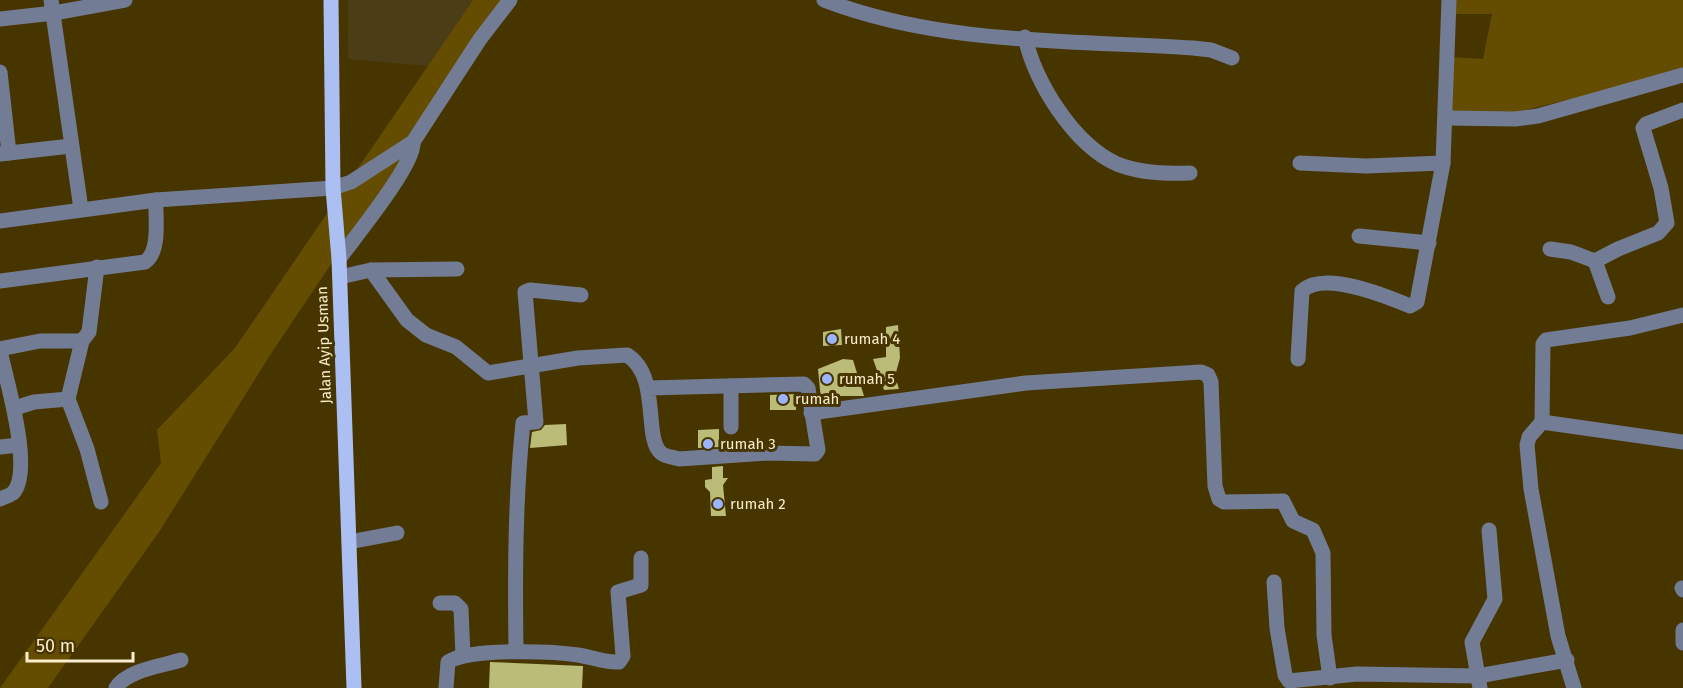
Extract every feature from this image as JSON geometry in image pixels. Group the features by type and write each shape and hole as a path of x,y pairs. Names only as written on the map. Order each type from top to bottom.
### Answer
{"main road":[{"name":"Jalan Ayip Usman","path":"331,0 333,188 340,277 354,688"}],"street":[{"path":"0,19 52,7 125,0"},
{"path":"0,221 156,200 333,188 351,182 413,142 480,39 510,0"},
{"path":"824,0 891,22 965,34 1193,48 1232,58"},
{"path":"1298,359 1301,298 1305,288 1318,284 1365,288 1414,305 1417,302 1443,163 1449,0"},
{"path":"52,7 81,209"},
{"path":"1025,38 1030,62 1050,96 1086,144 1118,164 1165,174 1190,173"},
{"path":"0,72 4,154 71,146"},
{"path":"1446,118 1538,116 1683,75"},
{"path":"1550,249 1571,252 1595,261 1665,228 1667,217 1663,198 1643,128 1646,124 1683,110"},
{"path":"339,259 400,176 414,149 413,142"},
{"path":"1300,163 1366,166 1443,163"},
{"path":"0,281 145,262 151,258 154,248 156,200"},
{"path":"1359,236 1429,243"},
{"path":"1595,261 1608,297"},
{"path":"97,267 89,332 82,341 68,399 87,449 101,502"},
{"path":"340,277 371,270 457,269"},
{"path":"371,270 407,320 426,334 456,347 478,368 488,374 578,358 627,355 636,363 648,388 656,446 667,456 679,459 815,454 818,450 808,388 804,384 648,388"},
{"path":"516,651 518,492 523,423 536,422 525,292 530,290 581,295"},
{"path":"1574,688 1558,636 1530,478 1527,445 1529,437 1542,423 1546,340 1630,328 1683,315"},
{"path":"0,499 12,494 19,479 15,408 0,350 40,341 82,341"},
{"path":"811,413 1026,383 1201,372 1208,375 1211,382 1215,486 1219,499 1224,502 1283,501 1293,521 1313,530 1318,540 1323,553 1324,635 1330,678"},
{"path":"731,386 731,427"},
{"path":"15,408 34,402 68,399"},
{"path":"1542,423 1683,442"},
{"path":"0,447 18,445"},
{"path":"1479,682 1472,642 1494,604 1496,594 1489,531"},
{"path":"349,542 397,533"},
{"path":"446,688 448,662 463,656 516,651 576,655 610,663 619,662 623,656 618,592 641,585 641,558"},
{"path":"1274,582 1277,628 1289,681 1357,674 1384,681 1479,682 1567,660"},
{"path":"441,603 459,604 463,656"},
{"path":"1683,630 1683,643"},
{"path":"116,688 119,683 142,671 181,660"}],"shaded area":[{"path":"348,0 473,0 428,66 348,59"},
{"path":"473,0 509,0 274,349 159,532 48,688 0,688 161,463 157,430 235,348"},
{"path":"1452,0 1683,0 1683,72 1496,117 1441,116 1451,57 1483,59 1492,14 1451,14"}],"building":[{"path":"898,325 900,358 895,376 899,389 884,390 873,359 886,357 886,327"},
{"name":"rumah 4","path":"841,329 842,345 823,346 823,332"},
{"path":"843,359 853,360 864,396 831,396 821,400 818,369"},
{"name":"rumah","path":"797,394 796,410 770,410 770,395"},
{"path":"566,424 567,445 530,448 532,432 541,430 545,425"},
{"name":"rumah 3","path":"719,429 719,447 698,448 698,430"},
{"name":"rumah 2","path":"723,466 723,478 728,478 723,485 726,516 711,516 710,492 705,487 705,480 712,479 712,467"},
{"path":"490,662 583,666 582,688 489,688"}],"place":[{"name":"rumah 4","path":"832,339"},
{"name":"rumah 5","path":"827,379"},
{"name":"rumah","path":"783,399"},
{"name":"rumah 3","path":"708,444"},
{"name":"rumah 2","path":"718,504"}]}
